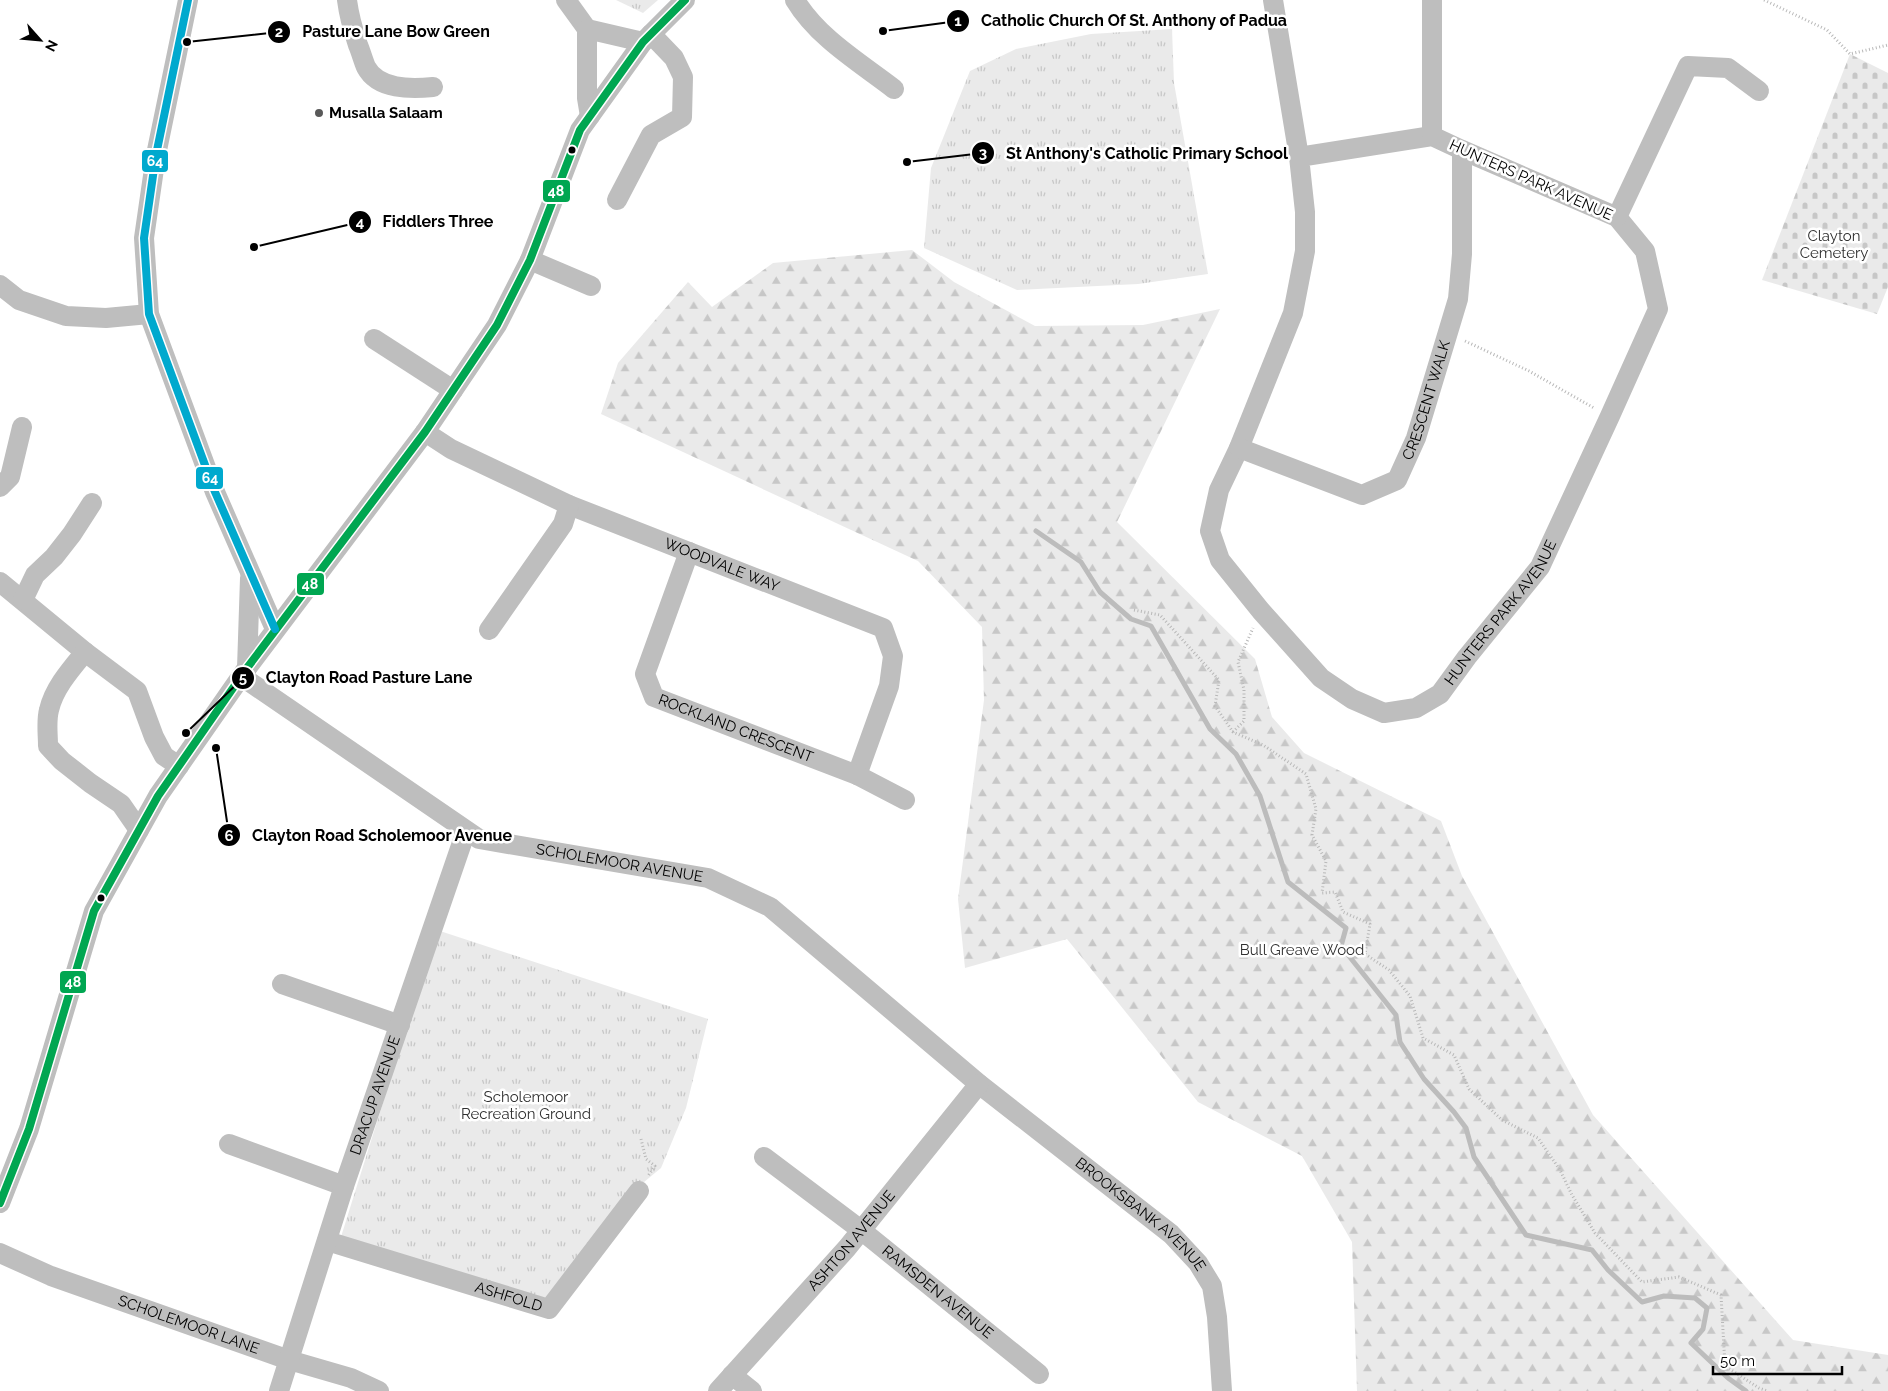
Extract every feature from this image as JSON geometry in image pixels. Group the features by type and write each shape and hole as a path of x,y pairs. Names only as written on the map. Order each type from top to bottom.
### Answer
{"street":[{"path":"188,0 156,155 144,238 149,314 215,492 275,629"},
{"path":"347,0 350,20 367,68 377,78 389,84 408,89 433,87"},
{"path":"566,0 586,29 587,98 590,116"},
{"path":"0,1203 29,1129 94,910 158,796 275,629 425,432 497,325 530,260 580,130 647,38 685,0"},
{"path":"795,0 805,16 822,33 894,89"},
{"name":"HUNTERS PARK AVENUE","path":"1273,0 1299,157 1305,212 1305,250 1293,313 1239,448 1220,490 1210,531 1220,560 1261,611 1321,678 1352,699 1384,713 1416,708 1440,694 1467,657 1540,567 1658,309 1645,251 1617,217 1432,136 1299,157"},
{"path":"1432,0 1432,136"},
{"path":"586,29 647,38 674,58 682,77 682,116 651,135 617,200"},
{"path":"1617,217 1688,66 1728,68 1759,91"},
{"name":"CRESCENT WALK","path":"1239,448 1362,495 1397,480 1416,438 1458,299 1461,263 1462,150"},
{"path":"530,260 591,286"},
{"path":"0,285 19,300 66,316 106,318 149,314"},
{"path":"374,338 453,390"},
{"path":"0,487 10,477 22,427"},
{"name":"WOODVALE WAY","path":"425,432 450,449 569,505 883,628 893,656 889,686 857,775"},
{"path":"23,600 35,575 72,534 92,503"},
{"path":"489,630 562,524 569,505"},
{"name":"ROCKLAND CRESCENT","path":"689,552 645,674 654,697 857,775 906,800"},
{"path":"244,672 251,574"},
{"path":"0,582 84,652 137,691 154,737 164,756 179,766"},
{"path":"84,652 66,676 53,699 49,711 48,746 69,767 120,804 139,830"},
{"name":"SCHOLEMOOR AVENUE","path":"244,672 479,840 708,878 770,907 979,1084"},
{"name":"DRACUP AVENUE","path":"279,1391 344,1186 466,831"},
{"path":"282,984 400,1025"},
{"name":"ASHTON AVENUE","path":"718,1391 861,1230 979,1084"},
{"name":"BROOKSBANK AVENUE","path":"979,1084 1171,1234 1198,1263 1212,1286 1217,1317 1222,1391"},
{"path":"229,1144 344,1186"},
{"name":"RAMSDEN AVENUE","path":"764,1157 861,1230 1039,1374"},
{"name":"ASHFOLD","path":"327,1240 549,1309 639,1191"},
{"name":"SCHOLEMOOR LANE","path":"0,1253 51,1276 289,1360 351,1378 379,1391"},
{"path":"732,1375 752,1391"}],"path":[{"path":"1764,0 1827,30 1850,54 1888,45"},
{"path":"1447,332 1529,371 1610,416"},
{"path":"1134,610 1160,615 1219,680 1215,706 1233,732 1263,745 1306,774 1316,809 1312,835 1326,861 1322,893 1335,892 1343,912 1370,924 1364,954 1389,970 1410,996 1424,1038 1454,1055 1469,1090 1502,1120 1538,1138 1560,1170 1572,1195 1596,1233 1642,1282 1679,1277 1721,1295 1725,1366 1759,1388 1767,1391"},
{"path":"1233,732 1244,721 1244,690 1238,662 1261,611"},
{"path":"639,1191 655,1166 646,1159 640,1139"}],"green space":[{"path":"616,0 658,0 643,13"},
{"path":"1172,29 1174,83 1208,274 1138,284 1017,290 924,248 931,168 970,71 1016,49 1091,34"},
{"name":"Clayton Cemetery","path":"1850,54 1888,73 1888,287 1877,314 1762,280"},
{"name":"Bull Greave Wood","path":"912,250 954,282 1035,326 1143,325 1220,309 1117,522 1255,659 1272,717 1304,753 1441,821 1462,876 1593,1115 1793,1340 1888,1355 1888,1391 1357,1391 1352,1242 1302,1156 1198,1102 1067,939 965,968 958,899 984,700 982,627 918,561 601,414 618,363 688,282 712,307 773,263"},
{"name":"Scholemoor Recreation Ground","path":"440,931 708,1019 686,1108 661,1168 638,1187 546,1305 340,1240 406,1029"}],"waterway":[{"path":"1036,531 1081,562 1100,592 1131,619 1151,626 1210,729 1236,754 1260,796 1288,882 1346,928 1341,946 1396,1015 1400,1042 1424,1079 1466,1128 1474,1157 1526,1235 1592,1250 1608,1270 1642,1302 1664,1296 1695,1298 1707,1308 1703,1329 1691,1343 1728,1378 1746,1391"}],"transit line":[{"name":"64","path":"188,0 156,155 144,238 149,314 215,492 275,629"},
{"name":"48","path":"0,1203 29,1129 94,911 158,796 247,668 425,432 497,325 530,260 580,130 643,42 685,0"}],"place":[{"name":"Catholic Church Of St. Anthony of Padua","path":"883,31"},
{"name":"Pasture Lane Bow Green","path":"187,42"},
{"name":"Musalla Salaam","path":"319,113"},
{"name":"St Anthony's Catholic Primary School","path":"907,162"},
{"name":"Fiddlers Three","path":"254,247"},
{"name":"Clayton Road Pasture Lane","path":"186,733"},
{"name":"Clayton Road Scholemoor Avenue","path":"216,748"}]}
